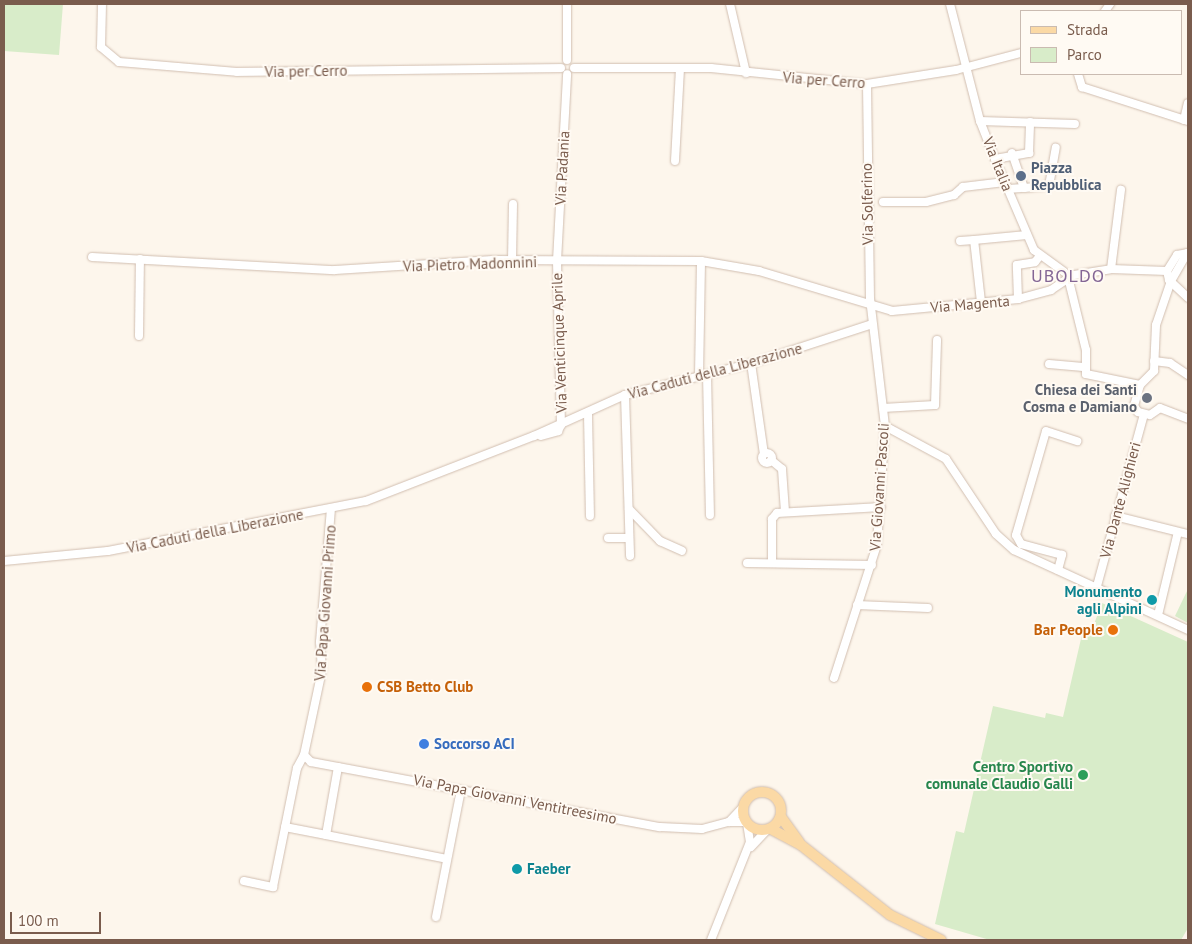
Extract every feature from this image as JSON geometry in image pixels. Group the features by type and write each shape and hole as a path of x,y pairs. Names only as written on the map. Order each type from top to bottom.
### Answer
{"main road":[{"path":"801,845 781,817 779,802 768,793 753,794 744,806 746,822 801,845 890,915 941,940"},
{"path":"769,830 781,817"}],"street":[{"name":"Via per Cerro","path":"102,4 101,47 119,62 237,72 561,68"},
{"path":"567,4 567,60 561,68 567,74 574,68 567,60"},
{"path":"730,4 746,73"},
{"name":"Via Italia","path":"950,4 980,121 1027,234 1039,256"},
{"name":"Via per Cerro","path":"574,68 680,68 866,84 966,67 1020,53"},
{"path":"675,161 680,68"},
{"name":"Via Padania","path":"556,262 567,74"},
{"path":"1078,75 1082,87 1186,121 1188,103"},
{"name":"Via Solferino","path":"866,84 872,324"},
{"path":"980,121 1075,124"},
{"path":"995,159 1012,153 1029,152 1030,122"},
{"path":"883,202 926,202 954,195 963,187 1006,185 1024,188 1049,186 1056,148"},
{"path":"1012,153 1024,188"},
{"path":"1111,269 1121,190"},
{"path":"512,260 513,204"},
{"path":"960,241 1027,234"},
{"path":"974,240 981,302"},
{"path":"1167,271 1177,255 1188,253"},
{"path":"1188,253 1171,281 1156,325 1152,374 1140,385 1134,406 1144,414 1152,415 1160,408 1188,419"},
{"name":"Via Pietro Madonnini","path":"92,256 335,270 512,260 556,262 701,261 795,281 871,308"},
{"path":"1018,299 1017,266 1035,262 1039,256 1068,277 1082,325 1086,374 1095,378 1140,385"},
{"path":"139,336 140,259"},
{"path":"701,261 703,375 710,515"},
{"name":"Via Venticinque Aprile","path":"556,262 561,425"},
{"path":"1068,277 1111,269 1167,271"},
{"path":"1167,271 1171,281 1188,298"},
{"name":"Via Magenta","path":"871,308 892,311 1018,299 1051,290 1068,277"},
{"name":"Via Caduti della Liberazione","path":"4,561 28,562 108,551 366,501 534,436 552,434 561,425 625,395 752,363 872,324"},
{"name":"Via Giovanni Pascoli","path":"834,678 857,605 872,566 880,507 885,426 872,324"},
{"name":"Via Giovanni Pascoli","path":"883,408 935,404 936,340"},
{"path":"1154,361 1170,363 1188,375"},
{"path":"752,363 764,454 769,454 771,460 782,469 785,512"},
{"path":"1049,364 1086,366"},
{"path":"625,395 630,556"},
{"path":"588,414 590,516"},
{"name":"Via Dante Alighieri","path":"1097,586 1144,414"},
{"path":"885,426 946,460 1004,542 1058,570 1097,586 1188,630"},
{"path":"1058,570 1062,555 1021,544 1016,535 1046,431 1077,441"},
{"path":"772,563 772,517 785,512 880,507"},
{"name":"Via Papa Giovanni Primo","path":"244,881 273,887 297,768 304,755 322,670 320,642 331,509"},
{"path":"629,509 660,541 682,551"},
{"path":"1115,516 1188,534"},
{"path":"1158,615 1178,532"},
{"path":"608,538 629,538"},
{"name":"Via Giovanni Pascoli","path":"746,563 872,566"},
{"path":"857,605 928,608"},
{"name":"Via Papa Giovanni Ventitreesimo","path":"304,755 311,762 660,827 702,829 729,822 746,822"},
{"path":"326,835 338,767"},
{"path":"436,917 461,790"},
{"path":"729,822 744,806"},
{"path":"711,940 747,852 751,837 746,822"},
{"path":"285,827 447,859"},
{"path":"747,852 769,830"}],"green space":[{"path":"4,4 63,4 59,55 4,51"},
{"path":"1188,589 1188,623 1175,616"},
{"name":"Centro Sportivo comunale Claudio Galli","path":"1102,603 1188,642 1188,928 1181,940 990,940 935,924 956,831 964,833 993,706 1045,718 1046,713 1063,717 1083,630 1091,632"}],"place":[{"name":"Piazza Repubblica","path":"1021,176"},
{"name":"Chiesa dei Santi Cosma e Damiano","path":"1147,398"},
{"name":"Monumento agli Alpini","path":"1152,600"},
{"name":"Bar People","path":"1113,630"},
{"name":"CSB Betto Club","path":"367,687"},
{"name":"Soccorso ACI","path":"424,744"},
{"name":"Centro Sportivo comunale Claudio Galli","path":"1083,775"},
{"name":"Faeber","path":"517,869"}],"district":[{"name":"UBOLDO","path":"1068,276"}]}
